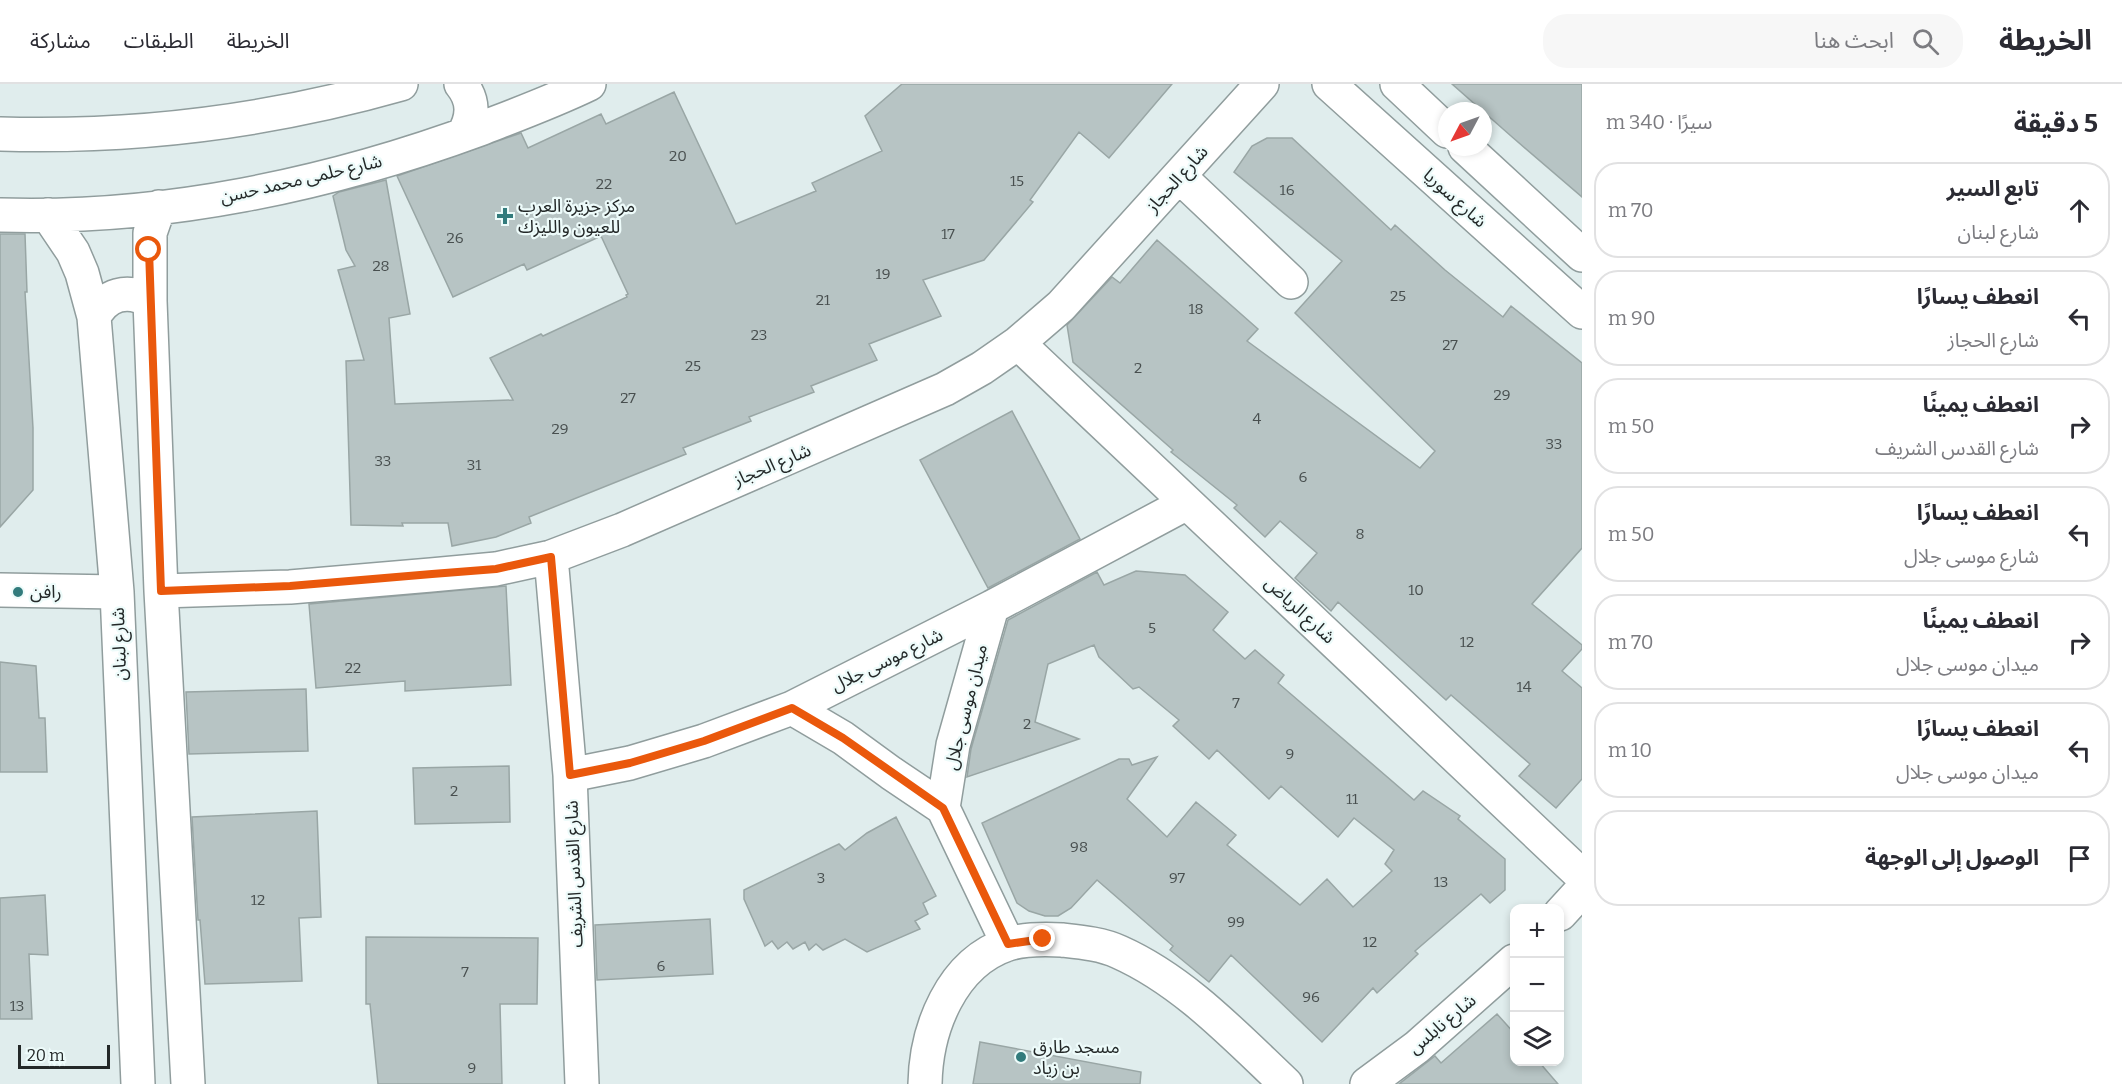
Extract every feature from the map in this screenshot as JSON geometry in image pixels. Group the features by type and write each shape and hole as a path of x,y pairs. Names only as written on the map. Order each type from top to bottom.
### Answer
{"street":[{"path":"0,134 98,133 236,120 305,108 401,84"},
{"path":"460,84 467,92 472,114 470,125 464,135"},
{"name":"شارع الحجاز","path":"161,591 290,586 442,574 496,569 551,557 622,530 925,398 982,368 1018,344 1060,306 1262,84"},
{"name":"شارع سوريا","path":"1329,84 1582,312"},
{"path":"1396,84 1438,122"},
{"name":"شارع حلمى محمد حسن","path":"0,215 94,214 159,207 288,185 366,166 464,135 580,85"},
{"path":"1475,156 1582,255"},
{"path":"1179,176 1292,282"},
{"path":"159,207 150,233 150,301 161,591 188,1084"},
{"name":"شارع لبنان","path":"48,215 73,252 82,273 94,317 117,592 138,1084"},
{"path":"94,317 99,307 107,299 118,295 129,293 140,295 150,301"},
{"name":"شارع الرياض","path":"1018,344 1582,876"},
{"name":"شارع موسى جلال","path":"570,775 630,763 704,741 792,708 992,608 1187,503"},
{"name":"شارع القدس الشريف","path":"551,557 570,775 582,1084"},
{"path":"0,590 117,592"},
{"name":"ميدان موسى جلال","path":"943,808 953,745 992,608"},
{"path":"792,708 843,738 943,808 1008,944"},
{"path":"1564,910 1582,890"},
{"path":"925,1084 930,1039 944,1004 959,978 981,958 1008,944 1043,939 1080,942 1118,951 1159,974 1205,1008 1286,1084"},
{"name":"شارع نابلس","path":"1367,1084 1417,1047 1510,965"}],"building":[{"path":"902,84 1172,84 1109,158 1079,132 1030,200 1033,202 984,260 923,280 941,316 869,344 877,360 811,386 814,392 749,417 751,421 683,448 686,454 529,517 531,523 496,537 452,546 448,523 402,523 403,526 351,525 346,361 364,360 338,270 355,266 346,250 333,196 339,192 386,180 410,314 389,318 395,404 513,400 490,358 627,297 628,294 601,236 527,270 524,264 453,297 397,176 521,133 528,148 601,114 606,124 674,92 736,224 816,191 812,183 882,151 865,116"},
{"path":"1452,84 1582,84 1582,197 1492,119 1492,102 1472,102"},
{"path":"1267,138 1292,138 1391,230 1395,225 1445,270 1503,317 1511,306 1582,363 1582,548 1532,604 1582,645 1582,649 1562,671 1582,688 1582,779 1556,808 1519,776 1530,764 1451,695 1446,700 1338,602 1331,611 1295,578 1317,553 1280,521 1265,537 1234,508 1237,505 1171,452 1173,450 1073,362 1067,325 1112,277 1120,283 1157,240 1258,329 1247,341 1420,468 1435,451 1295,313 1342,261 1234,172 1252,146"},
{"path":"0,234 25,234 27,292 25,292 33,428 33,490 0,527"},
{"path":"1012,411 1080,539 988,588 920,460"},
{"path":"1136,571 1185,575 1228,612 1213,630 1245,659 1255,650 1284,675 1278,683 1414,800 1423,791 1460,816 1458,819 1505,859 1505,890 1490,903 1481,894 1415,951 1418,954 1377,993 1373,988 1322,1042 1231,955 1209,982 1170,950 1173,946 1097,880 1071,908 1058,916 1045,916 1029,911 1017,903 982,823 1119,759 1129,759 1132,765 1157,757 1127,799 1167,837 1196,802 1236,835 1227,845 1300,905 1327,879 1353,907 1392,871 1385,864 1394,850 1354,818 1338,837 1281,786 1269,799 1217,750 1209,759 1173,726 1179,720 1139,687 1133,689 1099,657 1094,645 1048,664 1035,722 1079,739 967,777 971,749 1008,620 1097,572 1104,585"},
{"path":"506,586 511,685 405,691 405,681 316,688 309,604"},
{"path":"0,662 36,666 39,718 45,718 47,772 0,772"},
{"path":"306,689 308,751 189,754 186,692"},
{"path":"509,766 510,822 415,824 413,768"},
{"path":"317,811 321,917 299,918 302,981 205,984 200,920 198,920 192,817"},
{"path":"896,817 936,896 923,903 928,914 915,921 920,929 867,952 845,939 823,950 816,944 809,950 805,942 793,949 787,942 778,949 772,941 765,946 744,899 744,890 839,844 845,850 867,833"},
{"path":"45,895 48,955 29,954 32,1019 0,1019 0,898"},
{"path":"710,919 713,974 597,980 595,925"},
{"path":"366,937 538,938 537,1004 500,1004 502,1084 378,1084 370,1004 366,1004"},
{"path":"1497,1014 1510,1028 1510,1066 1542,1066 1558,1084 1399,1084 1435,1056 1441,1063"},
{"name":"مسجد طارق بن زياد","path":"980,1042 1141,1072 1140,1084 973,1084"}],"place":[{"name":"مركز جزيرة العرب للعيون والليزك","path":"505,216"},
{"name":"رافن","path":"18,592"},
{"name":"مسجد طارق بن زياد","path":"1021,1057"}],"route":[{"path":"149,250 161,591 290,586 496,569 551,557 570,775 630,763 704,741 792,708 843,738 943,808 1008,944 1043,939"}]}
